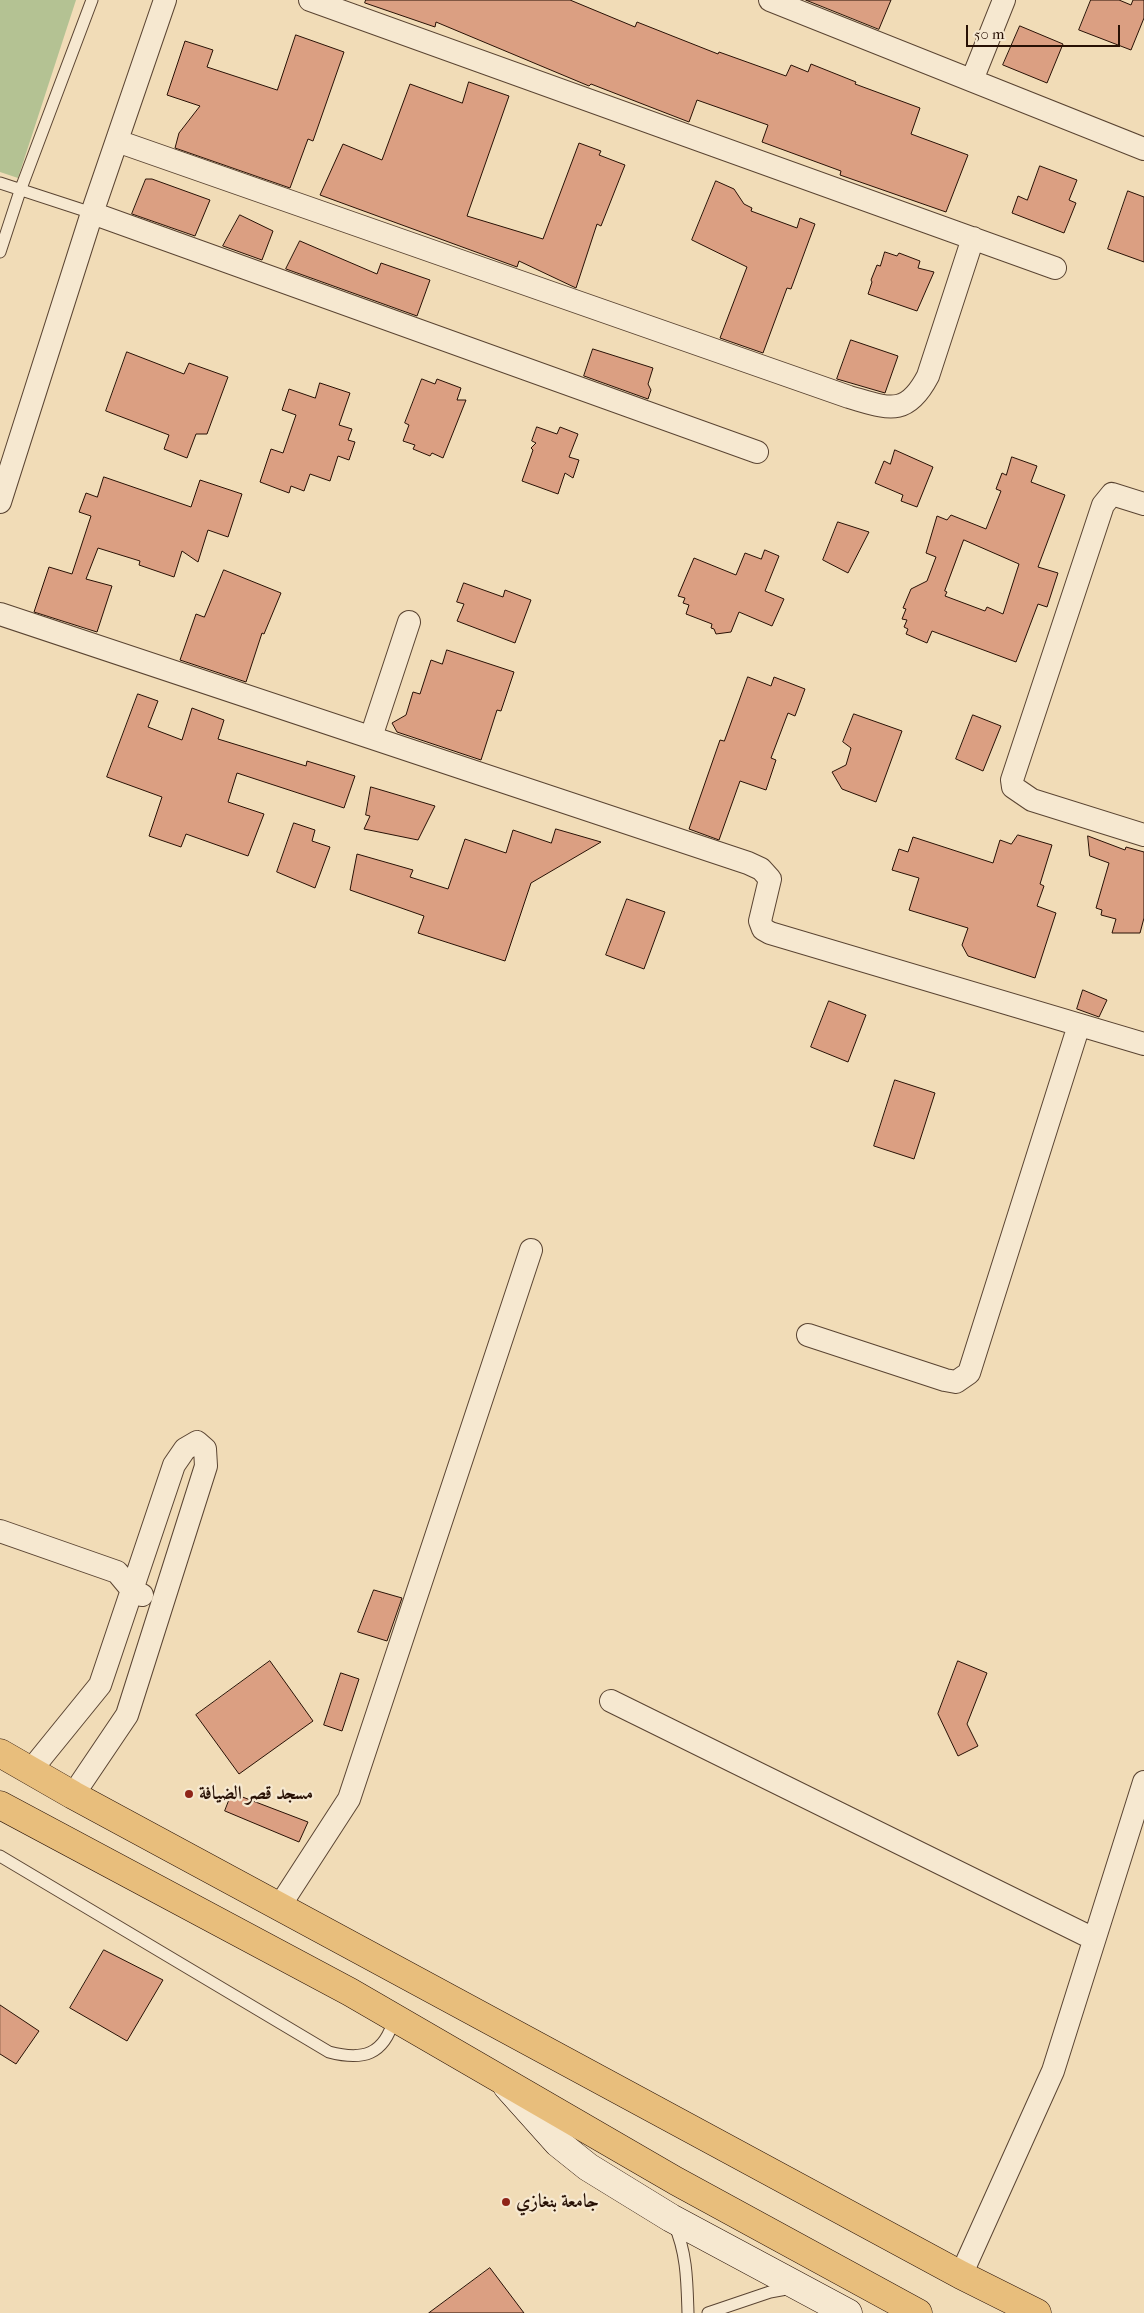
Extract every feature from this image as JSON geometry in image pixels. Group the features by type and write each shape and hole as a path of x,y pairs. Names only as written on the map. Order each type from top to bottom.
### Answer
{"highway":[{"path":"0,1753 279,1907 961,2275 1037,2313"},
{"path":"0,1805 350,1992 676,2180 918,2313"}],"street":[{"path":"0,502 92,213 165,0"},
{"path":"310,0 1055,268"},
{"path":"770,0 1144,149"},
{"path":"972,80 1004,0"},
{"path":"117,141 849,397 882,406 899,407 919,392 928,376 973,238"},
{"path":"92,213 757,452"},
{"path":"1144,504 1112,494 1104,505 1012,780 1013,787 1032,800 1144,835"},
{"path":"0,614 761,869 770,879 760,924 763,929 770,933 1144,1044"},
{"path":"371,737 409,622"},
{"path":"808,1335 945,1380 956,1382 969,1373 1079,1025"},
{"path":"279,1907 349,1799 531,1250"},
{"path":"31,1770 100,1685 174,1465 185,1449 197,1442 205,1449 206,1466 127,1715 73,1795"},
{"path":"0,1530 117,1572 132,1590 162,1602"},
{"path":"117,1572 141,1562 172,1572"},
{"path":"100,1685 133,1695"},
{"path":"611,1701 1094,1938"},
{"path":"961,2275 1053,2072 1144,1782"},
{"path":"500,2077 558,2143 588,2167 671,2218 848,2313"}],"lane":[{"path":"0,252 20,191 92,0"},
{"path":"0,183 92,213"},
{"path":"0,1856 329,2052 361,2057 376,2050 389,2037 394,2019"},
{"path":"671,2218 681,2240 687,2267 688,2313"},
{"path":"708,2313 770,2292 799,2286"}],"green space":[{"path":"0,0 76,0 18,178 0,172"}],"building":[{"path":"366,0 570,0 635,27 637,22 718,54 719,52 786,76 791,65 808,72 811,64 856,82 855,84 920,108 911,134 968,155 946,212 840,175 841,171 762,142 768,125 697,100 689,122 591,84 589,86 436,22 435,27 365,3"},
{"path":"806,0 891,0 879,29"},
{"path":"1091,0 1119,0 1131,5 1133,0 1144,0 1144,18 1131,50 1079,30"},
{"path":"1020,26 1063,44 1047,83 1003,65"},
{"path":"296,35 344,52 313,141 308,139 290,188 175,148 179,133 200,106 167,95 185,41 213,50 207,67 277,90"},
{"path":"469,82 509,96 467,216 543,239 579,143 601,151 599,155 625,165 601,226 597,224 576,288 519,261 517,267 320,195 343,144 382,160 410,84 462,103"},
{"path":"1040,166 1077,180 1069,200 1076,203 1064,233 1012,213 1018,196 1027,200"},
{"path":"146,179 152,179 210,200 195,236 132,214"},
{"path":"716,181 734,189 744,204 752,208 751,211 797,228 800,218 815,224 791,289 787,288 763,353 720,338 747,267 692,240"},
{"path":"1128,191 1144,197 1144,262 1108,249"},
{"path":"240,215 273,231 262,260 223,246"},
{"path":"300,241 377,274 381,263 430,280 417,316 286,269"},
{"path":"885,252 897,256 899,253 920,261 918,268 934,272 917,311 868,294 877,265 880,266"},
{"path":"851,340 898,356 885,393 837,379"},
{"path":"593,349 653,368 648,384 651,390 648,399 584,376"},
{"path":"127,352 184,374 189,363 228,377 207,434 196,434 187,458 164,449 169,435 106,411"},
{"path":"422,379 435,384 437,379 461,388 457,400 466,400 443,458 432,453 430,456 413,449 415,445 403,441 409,425 405,423"},
{"path":"320,383 350,393 339,425 352,429 348,440 355,442 349,460 338,456 330,481 310,474 304,491 291,486 289,493 260,482 271,449 283,453 296,415 282,410 289,389 315,398"},
{"path":"537,427 557,434 560,427 578,434 569,457 579,460 573,478 565,473 558,494 522,481 533,450 531,448 536,443 532,441"},
{"path":"895,450 933,467 917,507 901,501 903,495 875,483 884,461 890,464"},
{"path":"1012,457 1037,466 1031,482 1065,495 1038,567 1058,573 1047,607 1038,604 1016,662 932,631 927,643 906,634 908,629 904,627 907,620 902,619 906,609 903,608 911,589 927,581 936,557 926,553 937,516 947,520 951,515 986,529 1001,491 996,489 1002,473 1006,475","holes":["964,540 1019,564 1003,614 987,607 985,611 945,596 947,592 945,591"]},
{"path":"104,477 191,507 200,480 242,494 228,537 208,530 198,562 182,551 174,577 139,565 140,561 98,548 86,579 112,586 97,632 34,612 49,567 72,574 91,516 79,512 86,493 97,497"},
{"path":"838,522 869,532 848,573 823,560"},
{"path":"765,550 779,556 765,591 784,599 772,626 739,612 731,632 716,634 714,629 711,628 712,624 686,614 689,605 683,603 685,598 678,596 694,558 736,575 745,553 761,559"},
{"path":"224,570 281,593 264,634 262,633 246,682 180,660 196,614 204,617"},
{"path":"464,583 503,597 505,590 531,600 515,643 457,621 464,604 457,602"},
{"path":"447,650 514,672 501,711 497,710 481,760 397,732 392,723 406,715 413,692 420,694 431,660 442,664"},
{"path":"748,677 771,686 774,677 805,689 795,716 788,713 771,758 776,760 766,790 740,781 719,840 689,829 720,740 724,741"},
{"path":"138,694 158,701 148,727 182,740 192,708 224,720 218,739 306,766 307,761 355,776 344,808 237,773 228,802 264,814 248,856 186,834 181,847 149,836 162,797 107,777"},
{"path":"854,714 902,731 876,802 842,789 832,772 846,765 851,748 843,742"},
{"path":"973,715 1001,726 983,771 956,759"},
{"path":"371,787 435,806 418,840 364,829 370,816 366,815"},
{"path":"294,823 315,830 312,841 330,847 315,888 277,872"},
{"path":"556,829 601,842 531,883 505,961 418,933 424,916 350,890 357,854 413,870 410,877 448,889 465,839 506,853 513,830 551,843"},
{"path":"1018,835 1052,845 1040,884 1044,886 1037,906 1056,913 1035,978 968,956 962,945 968,928 909,910 919,878 892,870 899,849 908,852 913,837 993,863 1000,840 1011,844"},
{"path":"1088,836 1125,850 1126,847 1144,852 1144,918 1140,933 1112,933 1116,919 1101,915 1102,910 1096,908 1109,863 1090,856"},
{"path":"627,899 665,912 644,969 606,955"},
{"path":"1083,990 1107,1000 1099,1017 1077,1009"},
{"path":"829,1001 866,1015 848,1062 811,1047"},
{"path":"895,1080 935,1093 914,1159 874,1146"},
{"path":"374,1590 402,1598 387,1641 358,1632"},
{"path":"270,1661 313,1721 239,1774 196,1715"},
{"path":"958,1661 987,1673 967,1724 978,1746 958,1756 938,1714"},
{"path":"341,1673 359,1679 342,1731 324,1725"},
{"path":"232,1793 308,1822 299,1842 225,1811"},
{"path":"104,1950 163,1980 127,2041 70,2008"},
{"path":"0,2005 39,2031 16,2064 0,2054"},
{"path":"490,2268 524,2313 429,2313"}],"place":[{"name":"مسجد قصر الضيافة","path":"189,1794"},
{"name":"جامعة بنغازي","path":"506,2202"}]}
